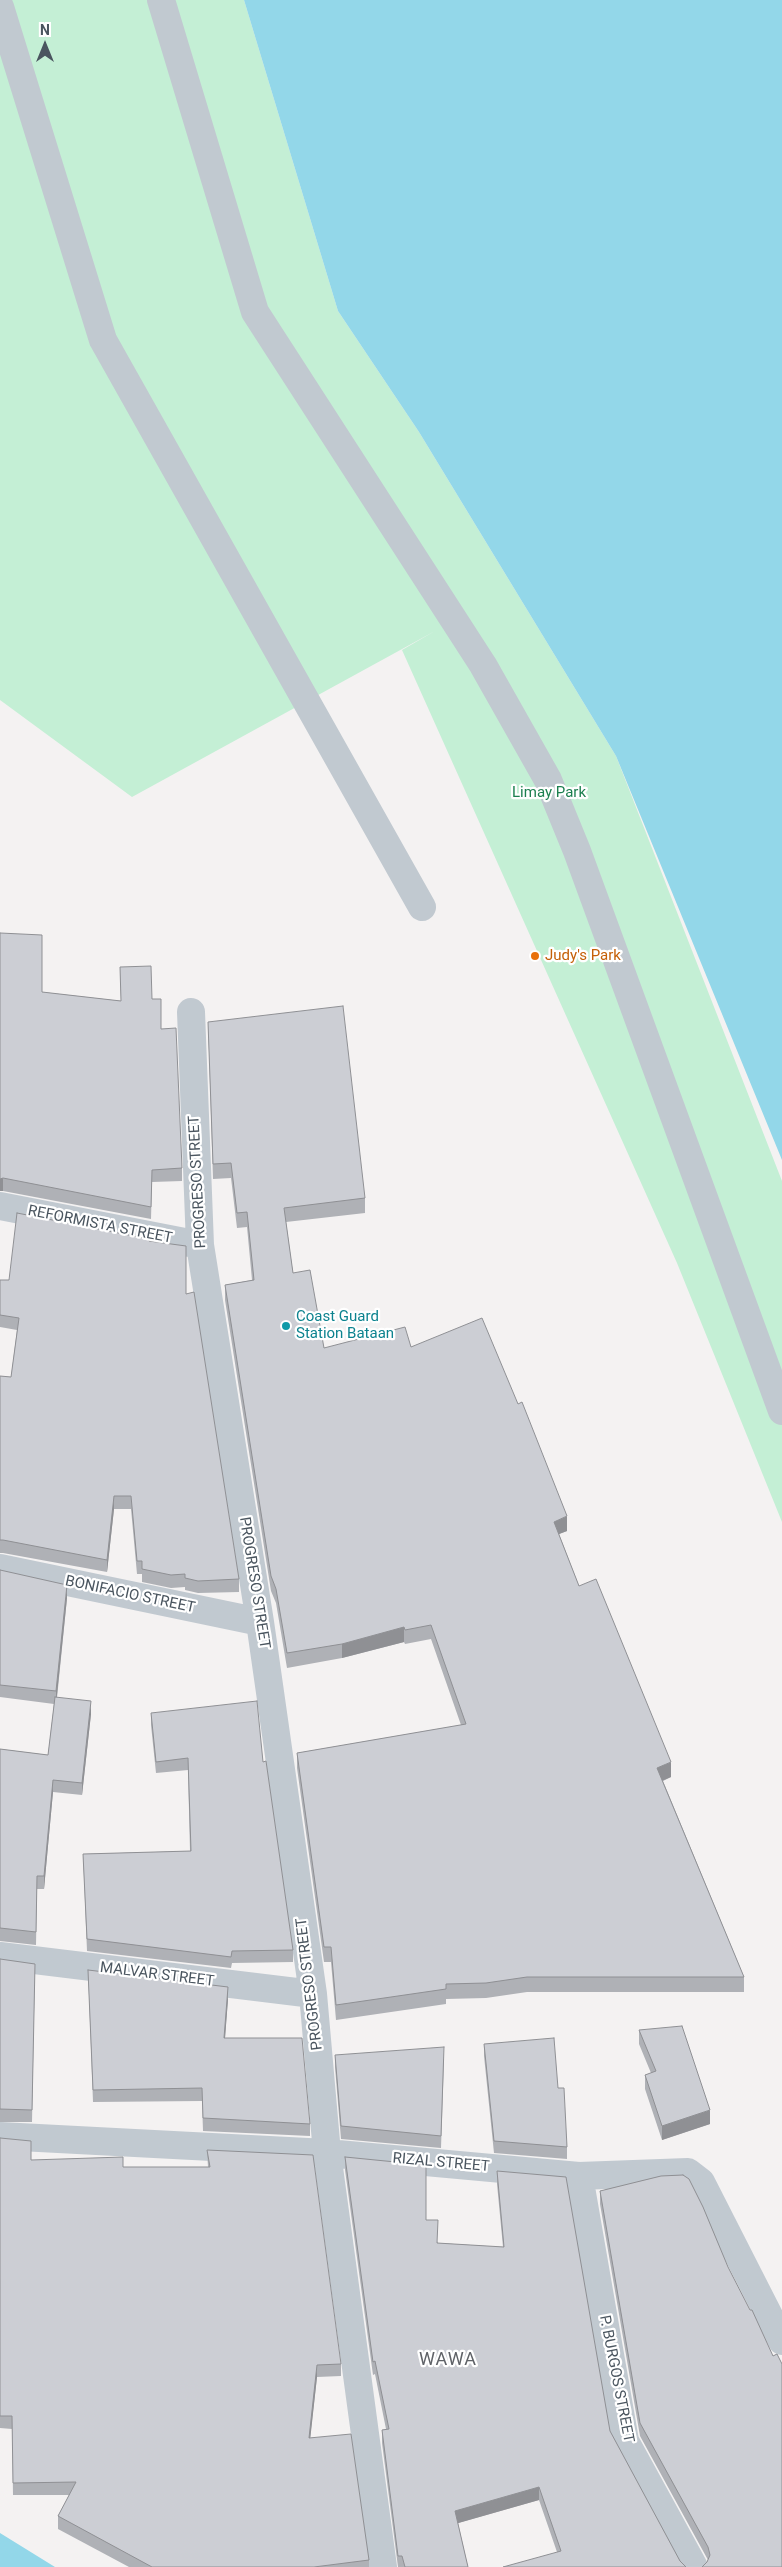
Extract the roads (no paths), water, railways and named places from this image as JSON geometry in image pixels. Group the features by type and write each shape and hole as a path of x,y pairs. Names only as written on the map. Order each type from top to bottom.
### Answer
{"street":[{"path":"161,0 255,312 483,665 548,780 577,851 782,1411"},
{"path":"0,7 103,340 422,908"},
{"name":"PROGRESO STREET","path":"191,1012 200,1245 260,1622 313,1994 327,2153 383,2567"},
{"name":"REFORMISTA STREET","path":"0,1206 200,1245"},
{"name":"BONIFACIO STREET","path":"0,1568 260,1622"},
{"name":"MALVAR STREET","path":"0,1956 313,1994"},
{"name":"RIZAL STREET","path":"0,2136 327,2153 579,2176 680,2170 695,2176 782,2341"},
{"name":"P. BURGOS STREET","path":"579,2176 625,2441 694,2567"}],"water":[{"path":"244,0 782,0 782,1160 616,756 419,432 338,311"},
{"path":"0,2533 55,2567 0,2567"}],"place":[{"name":"Judy's Park","path":"535,956"},
{"name":"Coast Guard Station Bataan","path":"286,1326"}],"district":[{"name":"WAWA","path":"448,2360"}],"park label":[{"name":"Limay Park","path":"549,793"}]}
